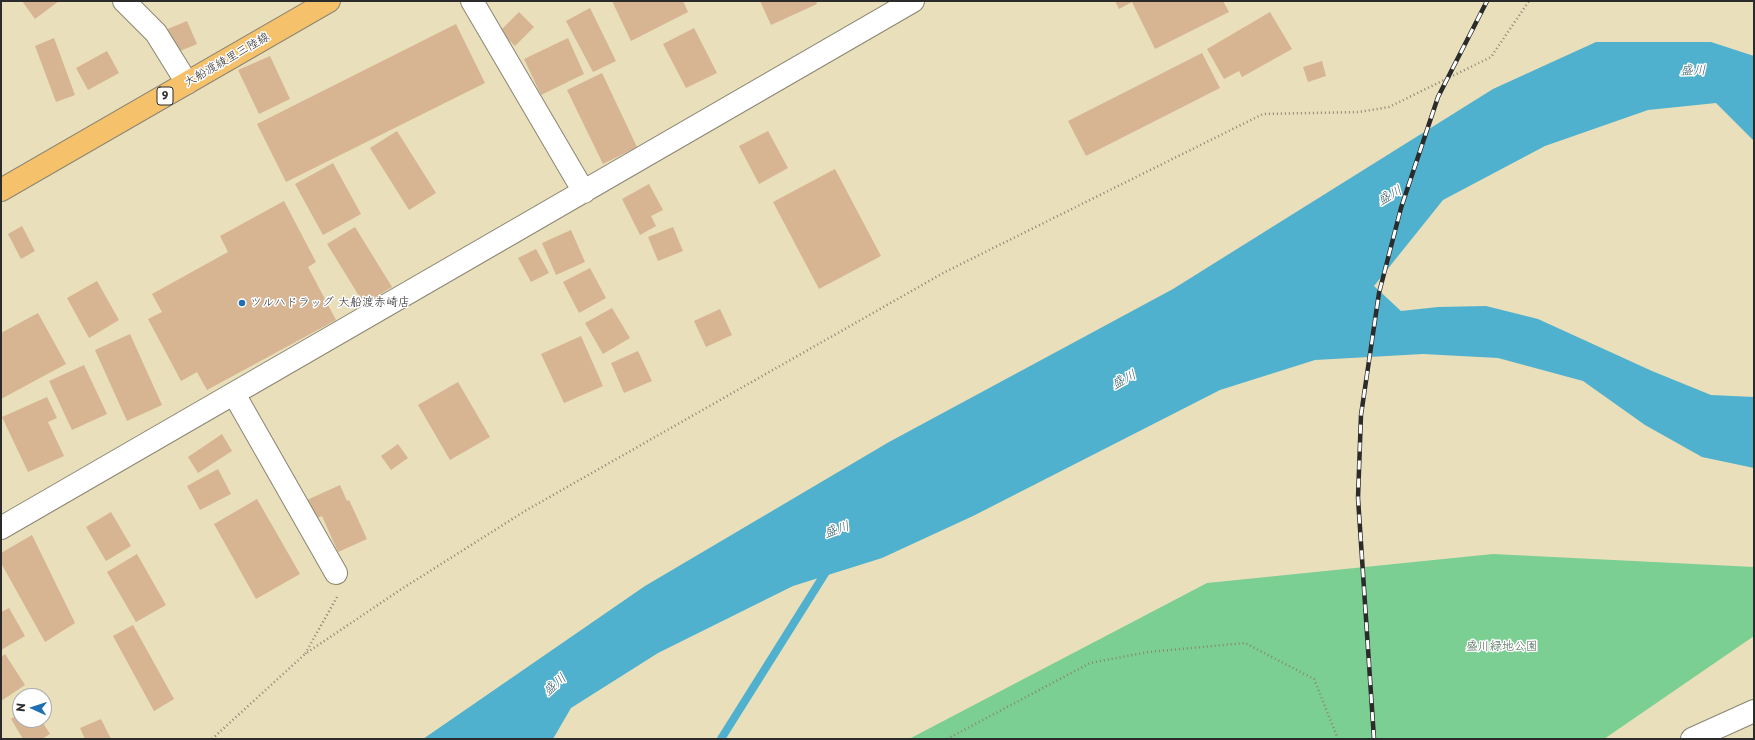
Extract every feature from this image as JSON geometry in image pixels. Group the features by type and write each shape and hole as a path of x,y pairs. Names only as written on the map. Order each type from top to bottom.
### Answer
{"main road":[{"name":"大船渡綾里三陸線","path":"1,190 329,1"}],"street":[{"path":"124,1 156,33 187,83"},
{"path":"472,1 584,192"},
{"path":"1,528 913,1"},
{"path":"234,394 336,573"},
{"path":"1692,739 1754,711"}],"path":[{"path":"212,739 305,654 400,590 525,511 945,272 1263,114 1359,112 1389,107 1491,56 1529,1"},
{"path":"305,654 338,594 336,573"},
{"path":"947,739 1090,663 1148,652 1245,644 1314,679 1338,739"}],"green space":[{"name":"盛川緑地公園","path":"1493,554 1754,567 1754,636 1604,739 909,739 1207,583"}],"water":[{"name":"盛川","path":"1596,42 1711,42 1754,56 1754,141 1716,103 1648,110 1545,146 1443,200 1374,286 1401,311 1438,307 1486,306 1538,319 1652,371 1711,395 1754,397 1754,468 1702,457 1645,425 1583,381 1498,358 1423,354 1315,360 1220,390 973,516 882,558 793,586 658,653 571,708 553,739 423,739 645,586 889,442 1173,289 1493,89"}],"building":[{"path":"22,1 59,1 35,19"},
{"path":"612,1 683,1 688,12 631,41"},
{"path":"760,1 816,1 817,4 771,25"},
{"path":"1115,1 1223,1 1229,12 1155,49 1132,2 1119,9"},
{"path":"590,8 616,61 593,72 566,21"},
{"path":"519,12 534,27 515,46 500,31"},
{"path":"1270,12 1292,49 1242,77 1239,71 1224,79 1207,49"},
{"path":"187,21 197,44 173,54 163,31"},
{"path":"456,24 485,83 286,182 257,124"},
{"path":"694,28 717,73 686,88 663,44"},
{"path":"54,38 75,95 56,102 35,46"},
{"path":"568,38 584,74 541,95 524,59"},
{"path":"107,51 119,73 88,90 76,68"},
{"path":"1202,53 1220,88 1086,156 1068,121"},
{"path":"270,56 290,99 259,114 238,70"},
{"path":"1322,61 1326,76 1308,82 1303,67"},
{"path":"602,73 637,147 603,164 567,90"},
{"path":"397,131 436,193 409,210 370,148"},
{"path":"768,131 788,168 759,184 739,146"},
{"path":"333,163 361,214 323,235 295,184"},
{"path":"835,169 881,256 819,289 773,202"},
{"path":"649,184 663,210 651,216 656,226 640,235 622,199"},
{"name":"ツルハドラッグ 大船渡赤崎店","path":"284,201 316,262 308,267 336,320 207,390 197,372 181,381 148,319 162,312 152,294 228,252 220,236"},
{"path":"22,226 35,251 21,259 8,234"},
{"path":"355,227 392,287 364,304 327,244"},
{"path":"673,227 683,251 658,261 648,237"},
{"path":"571,230 585,262 556,275 542,243"},
{"path":"536,249 549,273 531,282 518,258"},
{"path":"590,268 606,298 579,313 563,282"},
{"path":"97,281 119,320 89,338 67,298"},
{"path":"612,308 630,338 603,354 585,323"},
{"path":"720,309 732,335 706,347 694,321"},
{"path":"38,313 66,364 1,399 1,333"},
{"path":"130,334 162,405 127,421 95,350"},
{"path":"581,336 603,386 564,403 541,354"},
{"path":"638,351 652,381 624,393 611,363"},
{"path":"84,365 107,414 72,430 49,381"},
{"path":"458,382 490,437 450,460 418,405"},
{"path":"47,397 57,418 48,422 64,456 28,472 2,417"},
{"path":"222,434 232,451 198,473 188,457"},
{"path":"398,444 408,458 391,470 381,456"},
{"path":"218,469 231,494 200,510 187,486"},
{"path":"340,485 347,501 349,500 367,539 338,552 322,516 315,519 307,500"},
{"path":"257,499 300,574 256,599 214,524"},
{"path":"111,512 131,546 106,561 86,527"},
{"path":"32,535 75,623 45,642 1,563 1,553"},
{"path":"137,554 166,605 136,622 107,572"},
{"path":"9,608 25,636 1,650 1,612"},
{"path":"133,625 174,699 154,711 113,636"},
{"path":"5,654 25,685 20,688 12,688 12,694 1,701 1,657"},
{"path":"101,719 111,739 85,739 80,728"},
{"path":"16,728 46,728 50,734 42,739 23,739"}],"waterway":[{"path":"721,739 829,567"}],"railway":[{"path":"1374,739 1358,498 1361,415 1379,293 1401,208 1438,97 1487,1"}],"place":[{"name":"ツルハドラッグ 大船渡赤崎店","path":"242,303"}]}
